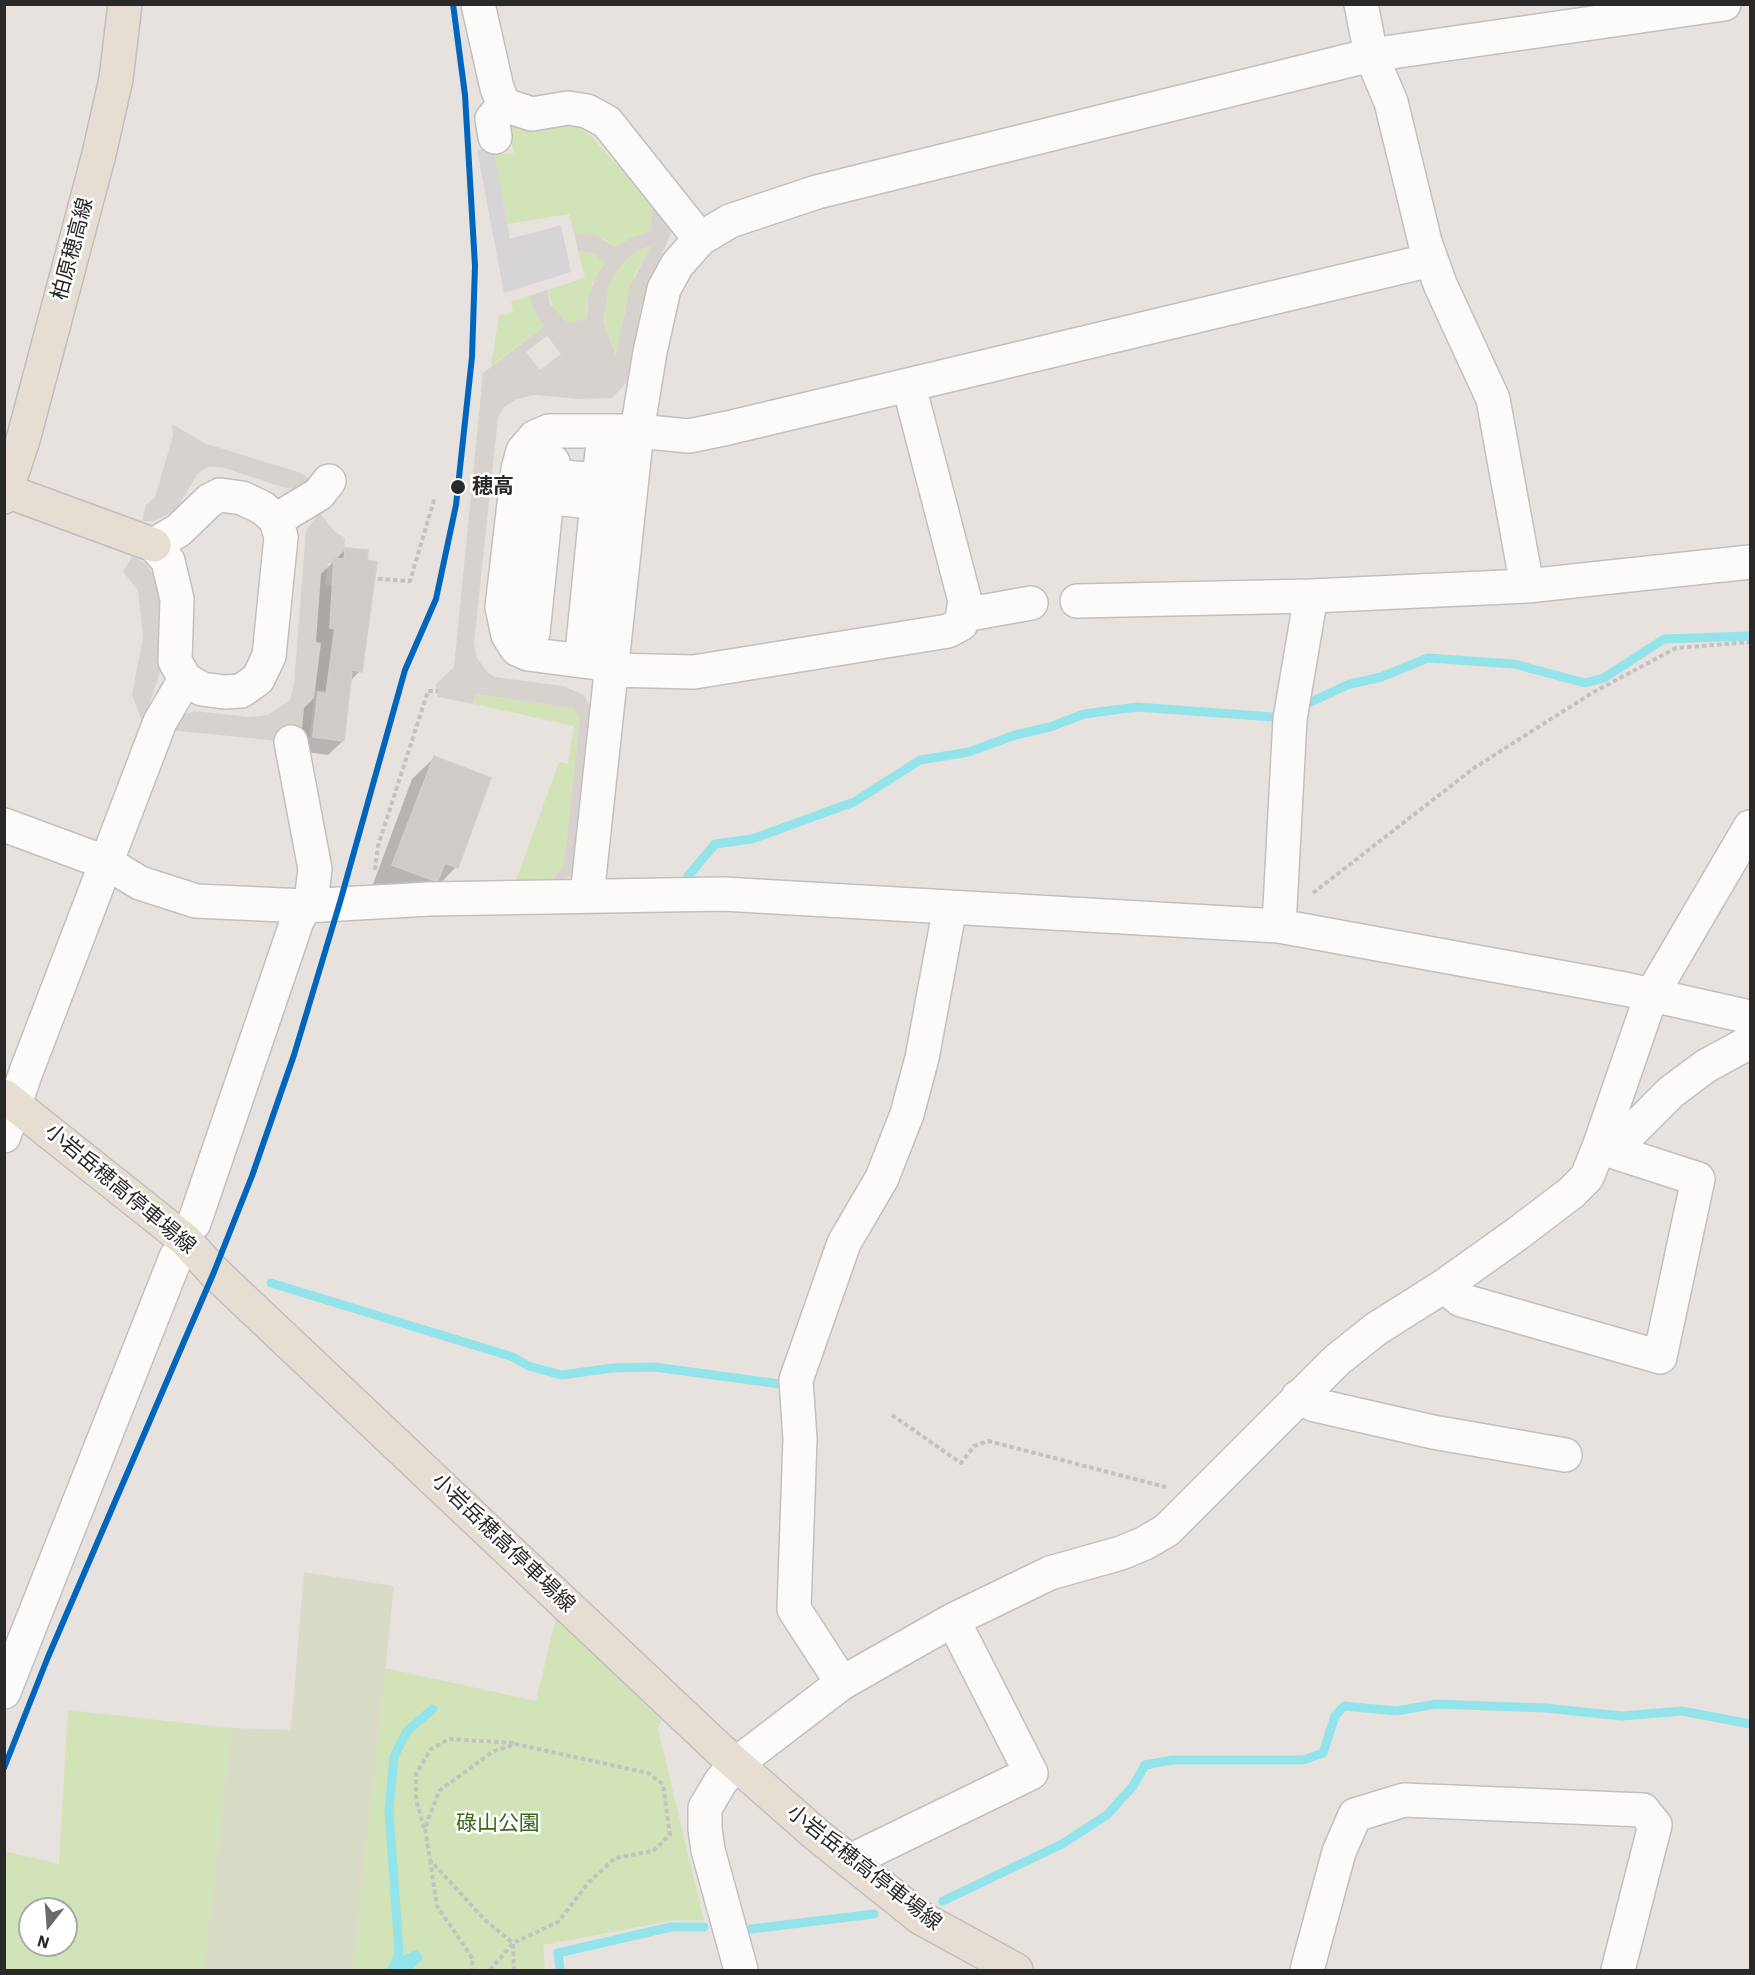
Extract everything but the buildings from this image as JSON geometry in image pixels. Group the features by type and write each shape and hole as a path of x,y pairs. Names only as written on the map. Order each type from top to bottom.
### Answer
{"main road":[{"name":"柏原穂高線","path":"5,493 24,440 99,154 116,79 125,4"},
{"path":"5,493 154,545"},
{"name":"小岩岳穂高停車場線","path":"10,1100 185,1240 214,1272 736,1764 921,1918 1016,1971"}],"street":[{"path":"478,4 497,88 504,105 532,114 568,108 587,111 607,122 700,239"},
{"path":"1361,4 1371,55 1391,102 1431,260 1493,399 1527,586"},
{"path":"587,896 637,431 656,315 664,289 677,265 700,239 730,221 817,192 1371,55 1683,8 1724,4"},
{"path":"495,137 492,118 504,105"},
{"path":"909,386 965,601 961,624 948,631 694,672 611,670 597,663 528,654 516,649 508,635 502,607 518,469 523,452 535,437 549,430 637,431 689,436 909,386 1431,260"},
{"path":"602,452 608,453 618,465 600,631 591,642 583,643 597,503 548,497 533,633 518,609 533,470 541,460 553,462 551,476 598,480 602,452"},
{"path":"276,520 319,494 329,481"},
{"path":"220,495 242,498 263,508 276,520 281,537 269,656 258,679 241,691 225,692 202,688 185,679 175,661 177,599 175,590 168,561 154,545 179,530 210,501 220,495"},
{"path":"1077,602 1311,596 1527,586 1750,562"},
{"path":"1279,923 1290,719 1311,596"},
{"path":"964,615 1031,603"},
{"path":"4,1136 10,1100 26,1072 160,722 185,679"},
{"path":"194,1223 297,921 312,894 315,869 291,742"},
{"path":"4,825 107,863 140,883 196,901 304,906 340,902 723,894 1279,923 1525,970 1750,1017"},
{"path":"741,1971 708,1850 705,1829 705,1808 712,1792 736,1764 842,1683 953,1620 1050,1573 1112,1556 1145,1543 1167,1530 1337,1360 1376,1329 1444,1286 1571,1192 1587,1176 1599,1147 1650,996 1750,827"},
{"path":"842,1683 794,1609 800,1439 796,1380 844,1243 882,1178 908,1114 922,1058 950,907"},
{"path":"1599,1147 1629,1134 1671,1092 1706,1066 1750,1042"},
{"path":"1444,1286 1461,1300 1660,1357 1698,1179 1599,1147"},
{"path":"4,1692 176,1257"},
{"path":"1298,1397 1315,1405 1433,1432 1565,1455"},
{"path":"850,1861 1031,1773 953,1620"},
{"path":"1307,1971 1339,1852 1355,1815 1404,1800 1643,1810 1655,1825 1618,1971"}],"path":[{"path":"378,579 410,581 435,497"},
{"path":"1279,923 1474,768 1592,693 1676,648 1750,642"},
{"path":"372,902 378,846 428,692 438,691"},
{"path":"892,1415 961,1463 974,1446 988,1441 1201,1496"},
{"path":"471,1971 473,1959 437,1906 425,1828 416,1799 416,1774 431,1749 449,1739 515,1743 648,1773 663,1784 670,1834 653,1851 615,1858 589,1882 558,1922 513,1943 490,1971"},
{"path":"425,1828 439,1791 492,1752 515,1743"},
{"path":"430,1860 485,1920 513,1943"},
{"path":"513,1943 513,1971"}],"shaded area":[{"path":"494,148 510,239 561,225 571,272 504,293 477,150"},
{"path":"653,204 669,222 671,233 647,288 640,311 627,382 612,398 579,399 533,395 515,400 504,407 498,418 474,643 477,658 488,673 495,677 563,686 584,695 593,712 580,869 563,881 551,881 564,865 580,716 573,708 476,694 473,704 438,697 436,684 454,667 483,373 545,326 535,313 529,296 547,290 550,304 564,319 569,322 587,319 588,297 598,273 605,264 593,253 578,251 574,233 595,235 616,247 650,231","holes":["651,246 630,286 616,355 603,321 608,290 614,275 626,259 639,250","547,336 561,354 540,370 526,352"]},
{"path":"172,424 204,443 301,473 312,481 299,489 285,488 221,467 209,467 198,473 176,510 154,521 142,521 146,505 155,497 173,436"},
{"path":"320,513 334,531 345,538 344,559 335,558 334,563 328,563 325,584 331,585 333,593 329,628 333,629 326,691 315,690 309,744 169,730 180,716 194,711 249,717 268,715 290,700 294,684 306,530"},
{"path":"132,556 146,564 154,575 161,594 161,669 143,723 132,695 143,637 138,590 123,572"}],"green space":[{"path":"572,122 587,132 653,204 650,232 640,234 616,248 605,239 574,233 569,214 507,224 495,155 514,153 506,123"},
{"path":"652,246 635,274 625,307 617,356 603,321 608,290 614,275 625,259 639,250"},
{"path":"578,251 593,253 606,264 592,285 586,308 587,319 569,322 554,310 547,290 585,278"},
{"path":"529,296 535,313 545,326 491,366 499,315 513,313 511,302"},
{"path":"475,694 574,708 580,716 564,865 551,881 515,883 559,762 568,764 574,726 474,704"},
{"path":"304,1572 394,1586 353,1970 203,1970 231,1728 291,1730"},
{"name":"碌山公園","path":"556,1618 662,1720 658,1729 704,1921 675,1920 543,1945 545,1970 353,1970 385,1668 536,1701"},
{"path":"68,1710 231,1728 203,1970 5,1970 4,1851 59,1864"}],"water":[{"path":"418,1949 423,1958 412,1970 379,1970 388,1968 392,1961"}],"waterway":[{"path":"1305,705 1347,685 1381,677 1428,658 1514,664 1585,683 1604,678 1664,639 1750,636"},
{"path":"688,876 715,844 752,839 854,802 920,760 969,752 1084,714 1137,707 1273,717"},
{"path":"271,1283 513,1357 528,1366 562,1375 612,1368 654,1367 780,1384"},
{"path":"943,1901 1062,1844 1107,1815 1133,1786 1145,1765 1172,1760 1303,1760 1323,1753 1335,1716 1344,1706 1397,1711 1436,1704 1545,1708 1622,1716 1682,1711 1750,1724"},
{"path":"394,1970 399,1951 389,1810 394,1757 407,1731 433,1709"},
{"path":"751,1929 874,1914"},
{"path":"560,1970 558,1953 671,1927 704,1927"}],"transit line":[{"path":"4,1768 48,1657 214,1272 252,1176 294,1055 340,902 405,670 436,599 456,505 472,357 475,266 465,95 453,4"}],"place":[{"name":"穂高","path":"458,487"}]}
